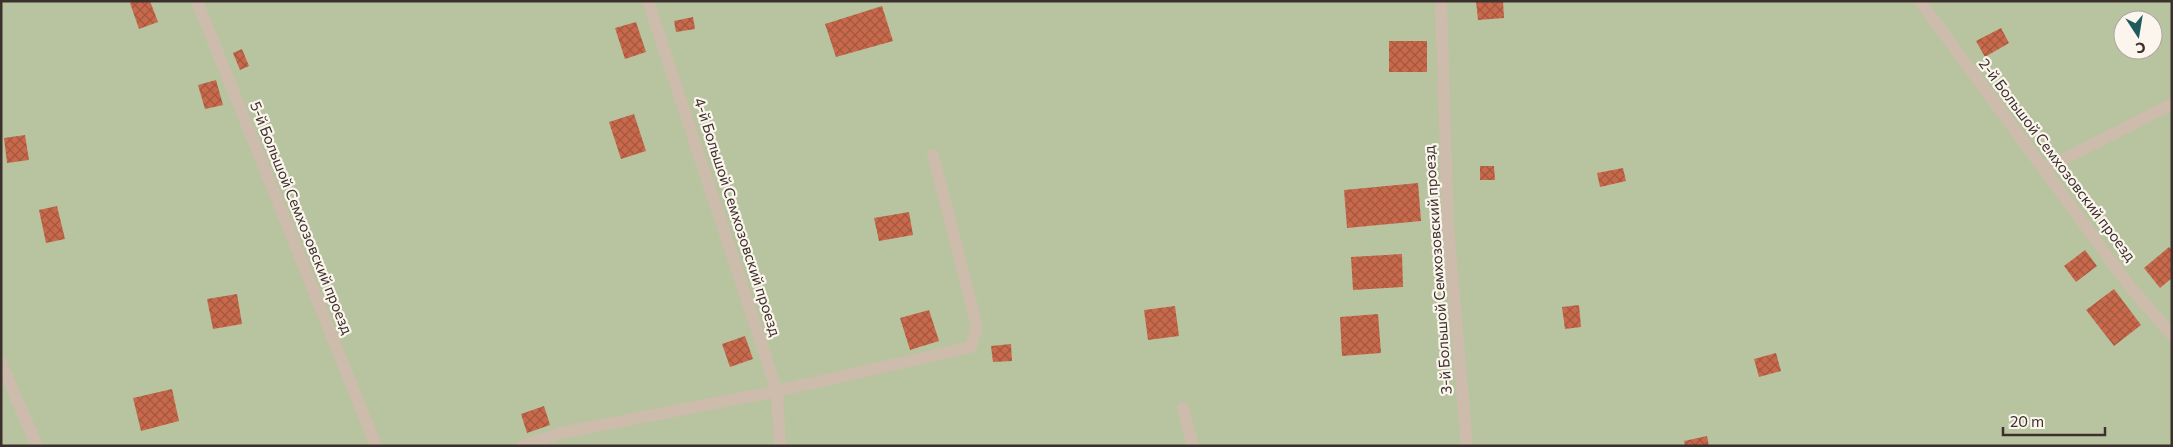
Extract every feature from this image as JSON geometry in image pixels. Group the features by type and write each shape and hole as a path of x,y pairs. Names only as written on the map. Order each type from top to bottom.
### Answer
{"street":[{"name":"5-й Большой Семхозовский проезд","path":"197,1 376,446"},
{"name":"4-й Большой Семхозовский проезд","path":"648,1 777,391 780,446"},
{"name":"3-й Большой Семхозовский проезд","path":"1440,1 1448,227 1467,446"},
{"name":"2-й Большой Семхозовский проезд","path":"1920,1 2131,288 2172,335"},
{"path":"2044,169 2172,104"},
{"path":"522,446 560,433 777,391 971,347 977,326 933,155"},
{"path":"1,362 37,446"},
{"path":"1183,408 1193,446"}],"green space":[{"path":"1,1 2172,1 2172,446 1,446"}],"building":[{"path":"134,1 150,1 158,22 139,29 130,3"},
{"path":"1476,1 1503,1 1504,18 1478,20"},
{"path":"882,6 893,41 836,57 825,24"},
{"path":"693,17 695,29 676,32 674,21"},
{"path":"636,22 646,52 625,59 615,28"},
{"path":"2001,28 2009,43 1985,57 1976,41"},
{"path":"1389,41 1427,41 1427,72 1389,72"},
{"path":"242,49 249,66 240,70 233,53"},
{"path":"216,80 223,105 205,109 198,85"},
{"path":"634,114 646,151 621,159 609,122"},
{"path":"25,135 29,160 7,163 4,138"},
{"path":"1480,166 1494,166 1495,180 1480,180"},
{"path":"1623,168 1626,181 1600,187 1597,173"},
{"path":"1418,183 1421,221 1347,228 1344,190"},
{"path":"57,206 65,239 46,243 39,210"},
{"path":"909,212 913,235 879,241 874,218"},
{"path":"2169,247 2172,250 2172,278 2160,288 2144,268"},
{"path":"2085,250 2097,266 2076,282 2064,266"},
{"path":"1402,254 1403,287 1353,290 1351,257"},
{"path":"2114,289 2141,325 2114,346 2086,310"},
{"path":"237,294 242,324 213,329 207,299"},
{"path":"1579,305 1581,327 1565,329 1562,307"},
{"path":"1175,306 1179,336 1148,340 1144,310"},
{"path":"929,310 939,341 910,350 900,318"},
{"path":"1378,314 1381,353 1342,356 1340,317"},
{"path":"745,336 753,359 730,367 722,344"},
{"path":"1011,344 1012,361 993,362 991,346"},
{"path":"1776,353 1781,371 1759,377 1754,359"},
{"path":"172,389 179,421 141,431 133,398"},
{"path":"544,406 550,425 527,433 521,414"},
{"path":"1707,436 1709,446 1685,446 1684,441"}]}
